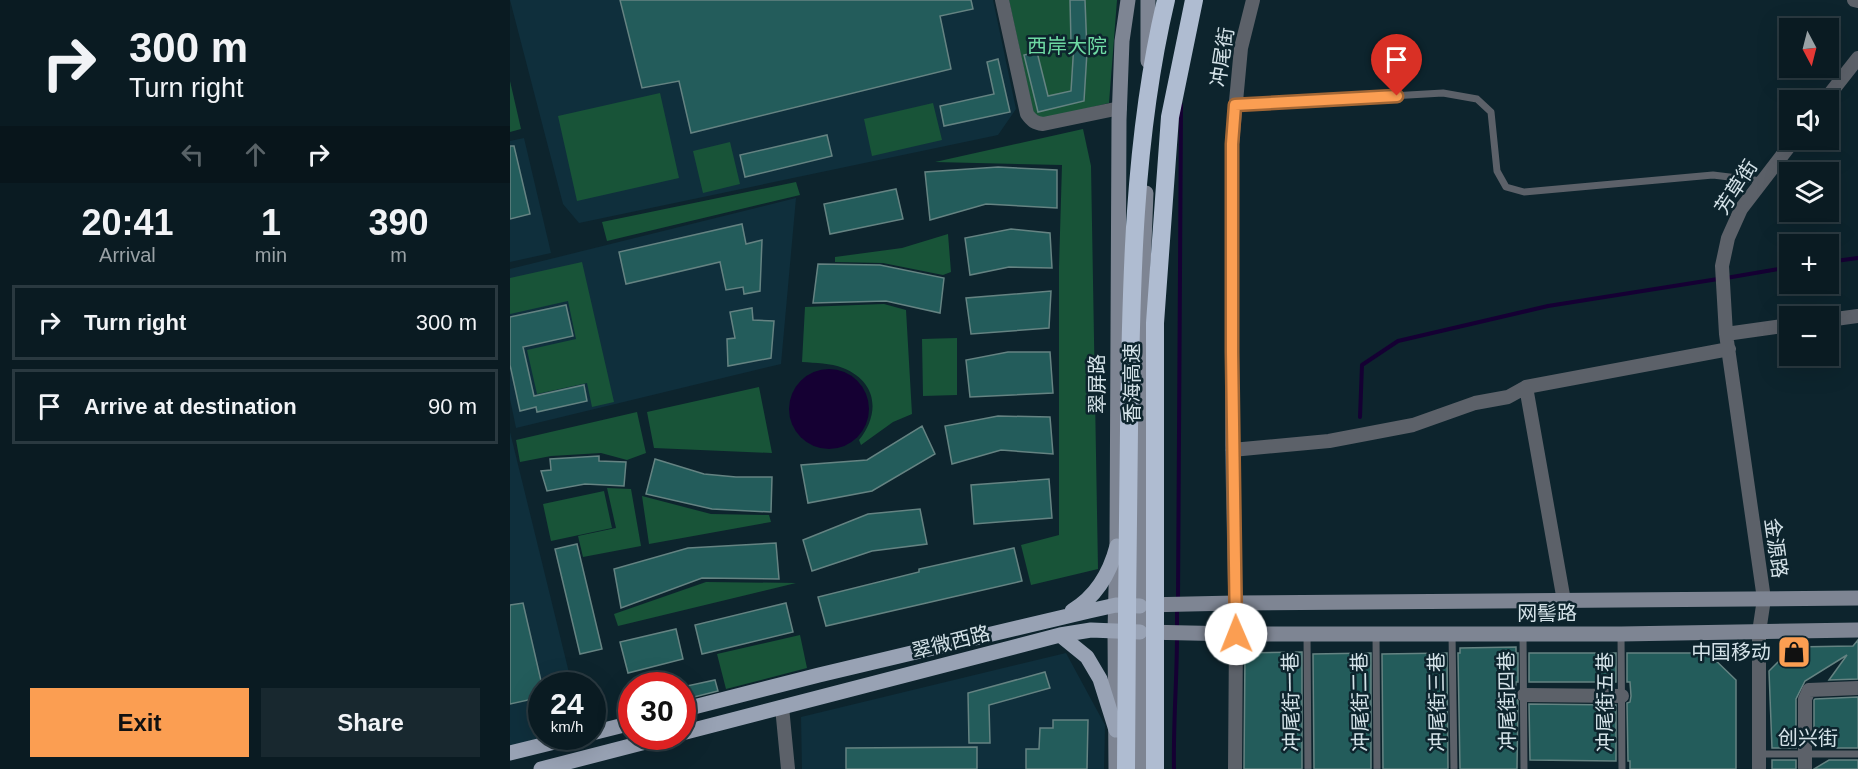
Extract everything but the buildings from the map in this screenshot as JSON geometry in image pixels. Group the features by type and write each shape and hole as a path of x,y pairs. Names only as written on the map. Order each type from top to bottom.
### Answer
{"highway":[{"name":"香海高速","path":"1126,769 1131,320 1145,112 1166,0"},
{"name":"香海高速","path":"1155,769 1155,323 1170,117 1194,0"}],"main road":[{"name":"翠屏路","path":"1116,769 1115,632 1120,108 1122,41 1128,0"},
{"path":"1140,769 1141,320 1148,132 1149,0"},
{"path":"1056,619 1077,608 1096,592 1107,574 1117,546"},
{"name":"翠微西路","path":"696,706 1116,605 1858,598"},
{"name":"翠微西路","path":"696,729 1060,635 1091,630 1236,634"},
{"name":"网髻路","path":"1236,634 1621,634 1858,630"},
{"path":"1060,635 1086,657 1100,678 1116,730"},
{"path":"510,753 528,749"},
{"path":"541,769 618,749"}],"street":[{"path":"1002,0 1027,114 1031,120 1043,124 1120,108"},
{"name":"冲尾街","path":"1235,769 1232,144 1241,48 1253,0"},
{"path":"1833,90 1858,58"},
{"name":"芳草街","path":"1726,334 1722,270 1728,238 1741,209 1786,150"},
{"path":"1839,319 1858,316"},
{"path":"1726,334 1779,327"},
{"name":"金源路","path":"1726,334 1764,599 1759,632 1759,769"},
{"path":"1232,450 1329,441 1413,425 1475,403 1508,397 1526,387 1728,349"},
{"path":"1526,387 1564,601"},
{"path":"1805,769 1805,699 1809,690 1858,688"},
{"path":"1524,695 1622,696"},
{"path":"782,707 788,769"}],"lane":[{"path":"1235,105 1443,93 1476,99 1491,112 1497,171 1506,187 1524,192 1713,175 1762,181"},
{"name":"冲尾街四巷","path":"1523,633 1524,769"},
{"name":"冲尾街一巷","path":"1307,634 1308,769"},
{"name":"冲尾街二巷","path":"1376,634 1377,769"},
{"name":"冲尾街三巷","path":"1452,634 1454,769"},
{"name":"冲尾街五巷","path":"1621,634 1622,769"},
{"name":"创兴街","path":"1759,754 1858,754"}],"shaded area":[{"path":"510,0 993,0 1016,109 998,135 579,223 563,204"},
{"path":"524,138 551,253 510,262 510,141"},
{"path":"796,198 781,364 516,428 510,399 510,269"},
{"path":"821,369 837,369 858,380 869,401 869,417 858,438 837,449 821,449 807,443 795,431 789,417 789,401 795,387 807,375"},
{"path":"510,432 569,672 528,672 528,749 510,753"},
{"path":"1066,653 1105,725 1104,769 802,769 801,717"}],"green space":[{"name":"西岸大院","path":"1009,0 1117,0 1109,103 1035,121"},
{"path":"510,81 521,129 510,132"},
{"path":"660,93 679,178 577,201 558,116"},
{"path":"933,103 942,140 872,156 864,119"},
{"path":"1083,129 1091,166 1098,569 1031,585 1021,545 1059,535 1059,267 1062,165 935,162"},
{"path":"730,142 740,184 703,193 693,151"},
{"path":"796,182 800,195 607,241 602,222"},
{"path":"948,234 951,272 943,275 883,263 835,262 835,257 902,248"},
{"path":"582,262 614,402 592,407 587,383 537,394 527,350 576,339 568,301 510,314 510,278"},
{"path":"884,304 906,310 912,414 893,422 861,445 859,440 866,430 872,409 869,390 855,374 843,368 802,362 805,307"},
{"path":"957,338 957,395 923,396 922,339"},
{"path":"759,387 772,453 654,448 647,412"},
{"path":"637,412 646,453 627,460 601,453 551,456 520,462 516,440"},
{"path":"607,488 631,489 641,546 583,557 578,536 616,528"},
{"path":"604,491 612,528 551,541 543,504"},
{"path":"642,496 711,514 769,515 771,522 649,544"},
{"path":"706,582 796,583 618,626 614,614"},
{"path":"800,635 807,668 726,689 717,654"}],"waterway":[{"path":"1178,601 1181,105"},
{"path":"1839,261 1858,258"},
{"path":"1726,278 1779,269"},
{"path":"1360,417 1362,365 1398,341 1548,306 1718,279"},
{"path":"1177,609 1177,628"},
{"path":"1174,769 1177,636"}],"place":[{"name":"中国移动","path":"1794,652"}],"route":[{"path":"1236,634 1232,450 1232,144 1235,105 1397,96"}]}
